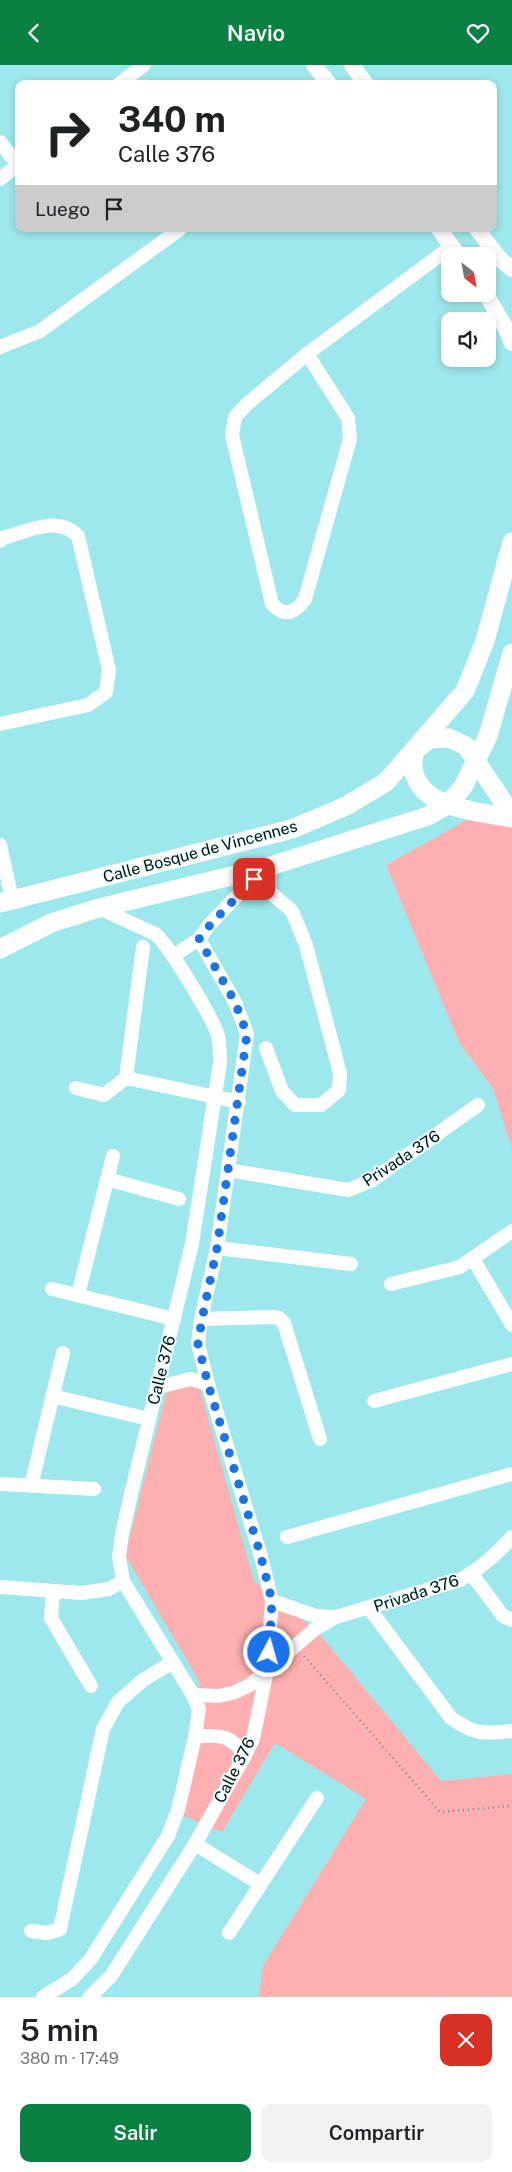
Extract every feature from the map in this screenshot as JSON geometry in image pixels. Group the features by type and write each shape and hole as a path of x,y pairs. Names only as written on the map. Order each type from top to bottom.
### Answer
{"main road":[{"name":"Calle Bosque de Vincennes","path":"6,901 292,829 346,806 386,782 465,691 485,641 512,543"},
{"name":"Calle Bosque de Vincennes","path":"0,949 51,923 99,908 259,873 428,816 447,805 463,787 476,762 488,737 512,653"},
{"path":"449,738 466,746 512,817 447,805 430,798 418,784 413,767 415,750 430,739 449,738"}],"street":[{"path":"124,80 144,65"},
{"path":"314,65 326,80"},
{"path":"352,65 363,80"},
{"path":"0,142 15,160"},
{"path":"0,179 15,168"},
{"path":"0,347 40,331 176,232"},
{"path":"441,232 452,247"},
{"path":"479,232 500,259 512,269"},
{"path":"307,354 348,418 350,439 305,599 298,608 288,613 278,611 272,604 232,435 235,417 244,407 307,354 441,261"},
{"path":"492,303 508,325 512,343"},
{"path":"0,541 3,538 56,524 70,529 78,537 109,670 106,692 88,705 0,724"},
{"path":"0,845 6,901"},
{"path":"173,956 199,939 259,873 292,911 306,945 340,1073 339,1090 321,1105 294,1105 282,1091 266,1048"},
{"name":"Calle 376","path":"43,1997 72,1979 90,1960 168,1836 178,1810 196,1737 199,1709 193,1695 123,1581 119,1557 122,1534 192,1244 216,1098 220,1063 218,1036 173,956 159,936 99,908"},
{"name":"Calle 376","path":"90,1997 111,1976 195,1844 244,1757 252,1739 267,1670 272,1601 260,1553 208,1384 198,1344 217,1248 239,1102 247,1034 235,1002 199,939"},
{"path":"76,1088 104,1095 126,1078 143,947"},
{"path":"126,1078 239,1102"},
{"name":"Privada 376","path":"228,1170 348,1190 371,1181 478,1105"},
{"path":"78,1295 112,1156"},
{"path":"107,1179 179,1199"},
{"path":"391,1284 460,1267 512,1231"},
{"path":"217,1248 351,1264"},
{"path":"473,1259 512,1325"},
{"path":"52,1289 174,1319"},
{"path":"202,1319 272,1317 279,1318 284,1323 320,1439"},
{"path":"31,1486 63,1353"},
{"path":"374,1401 512,1364"},
{"path":"158,1387 191,1379 208,1384"},
{"path":"52,1396 149,1419"},
{"path":"287,1537 512,1474"},
{"path":"0,1484 94,1489"},
{"name":"Privada 376","path":"336,1617 460,1580 499,1552 512,1537"},
{"path":"472,1573 504,1616 512,1621"},
{"path":"0,1587 81,1593 109,1589 123,1581"},
{"path":"53,1591 51,1618 91,1686"},
{"path":"272,1601 316,1616 336,1617"},
{"path":"369,1608 452,1718 466,1728 484,1734 512,1731"},
{"path":"193,1695 218,1696 233,1693 250,1685 314,1629 336,1617"},
{"path":"31,1931 48,1933 60,1929 103,1729 118,1702 143,1680 173,1662"},
{"path":"196,1737 211,1735 229,1739 238,1745 244,1757"},
{"path":"229,1933 317,1798"},
{"path":"195,1844 260,1884"}],"path":[{"path":"294,1646 440,1812 512,1806"}],"shaded area":[{"path":"512,795 512,1148 493,1089 459,1042 386,865"},
{"path":"169,1383 199,1386 254,1581 319,1633 441,1781 512,1774 512,1997 259,1997 263,1966 366,1799 275,1743 222,1832 177,1813 205,1716 198,1679 125,1555"}],"route":[{"path":"254,879 199,939 235,1002 247,1034 217,1248 198,1344 208,1384 260,1553 272,1601 269,1652"}]}
